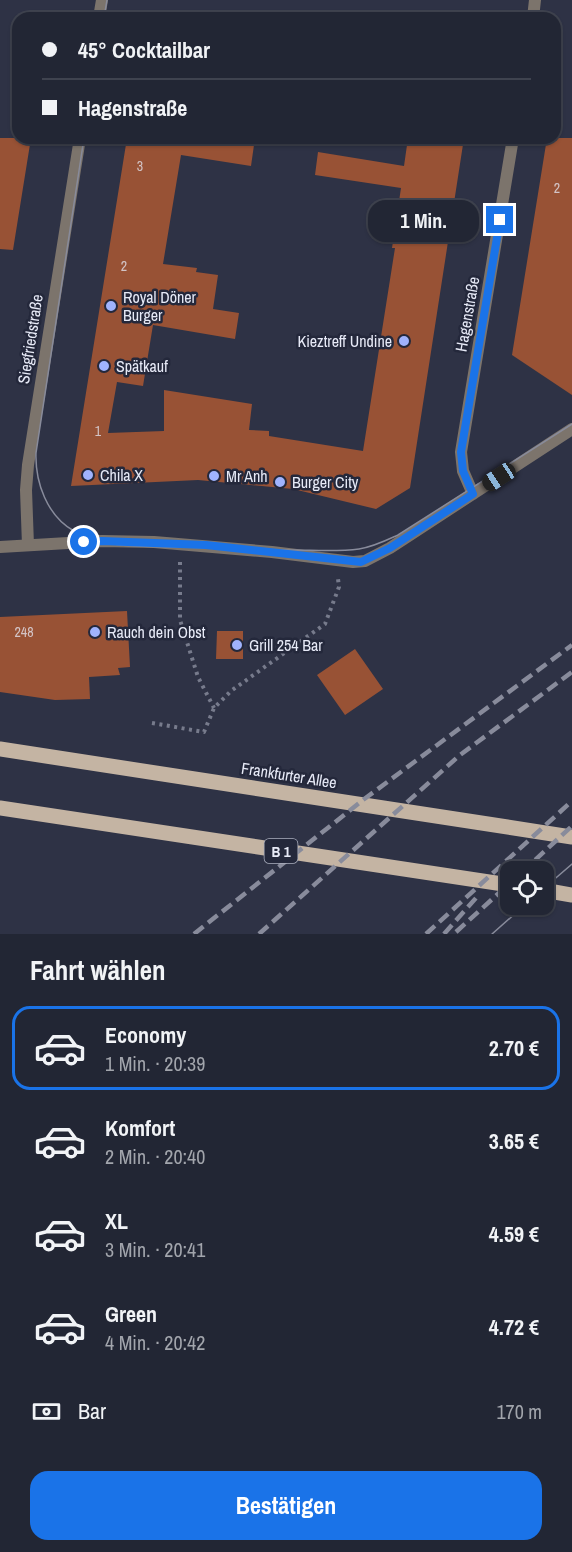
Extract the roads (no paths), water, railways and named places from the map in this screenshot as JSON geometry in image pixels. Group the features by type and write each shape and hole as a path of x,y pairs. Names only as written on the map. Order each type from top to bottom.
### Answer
{"main road":[{"name":"Frankfurter Allee","path":"0,749 572,837"},
{"name":"B 1","path":"0,808 500,883"},
{"path":"554,892 572,895"}],"street":[{"name":"Siegfriedstraße","path":"28,545 26,489 28,465 79,144"},
{"name":"Hagenstraße","path":"473,494 463,471 461,452 512,144"},
{"path":"0,547 102,541 180,543 361,562 372,558 572,429"}],"tram line":[{"path":"105,12 107,0"},
{"path":"83,144 36,453 36,464 44,497 57,517 74,531 112,544 140,546 325,551 364,548 398,535 572,424"},
{"path":"554,880 572,864"},
{"path":"492,934 514,915"}],"railway":[{"path":"194,934 363,800 572,645"},
{"path":"259,934 460,755 572,672"},
{"path":"426,934 572,801"},
{"path":"534,861 572,826"},
{"path":"456,932 500,892"},
{"path":"444,934 476,898"}],"place":[{"name":"Royal Döner Burger","path":"111,306"},
{"name":"Kieztreff Undine","path":"404,341"},
{"name":"Spätkauf","path":"104,366"},
{"name":"Chila X","path":"88,475"},
{"name":"Mr Anh","path":"214,476"},
{"name":"Burger City","path":"280,482"},
{"name":"Rauch dein Obst","path":"95,632"},
{"name":"Grill 254 Bar","path":"237,645"}]}
